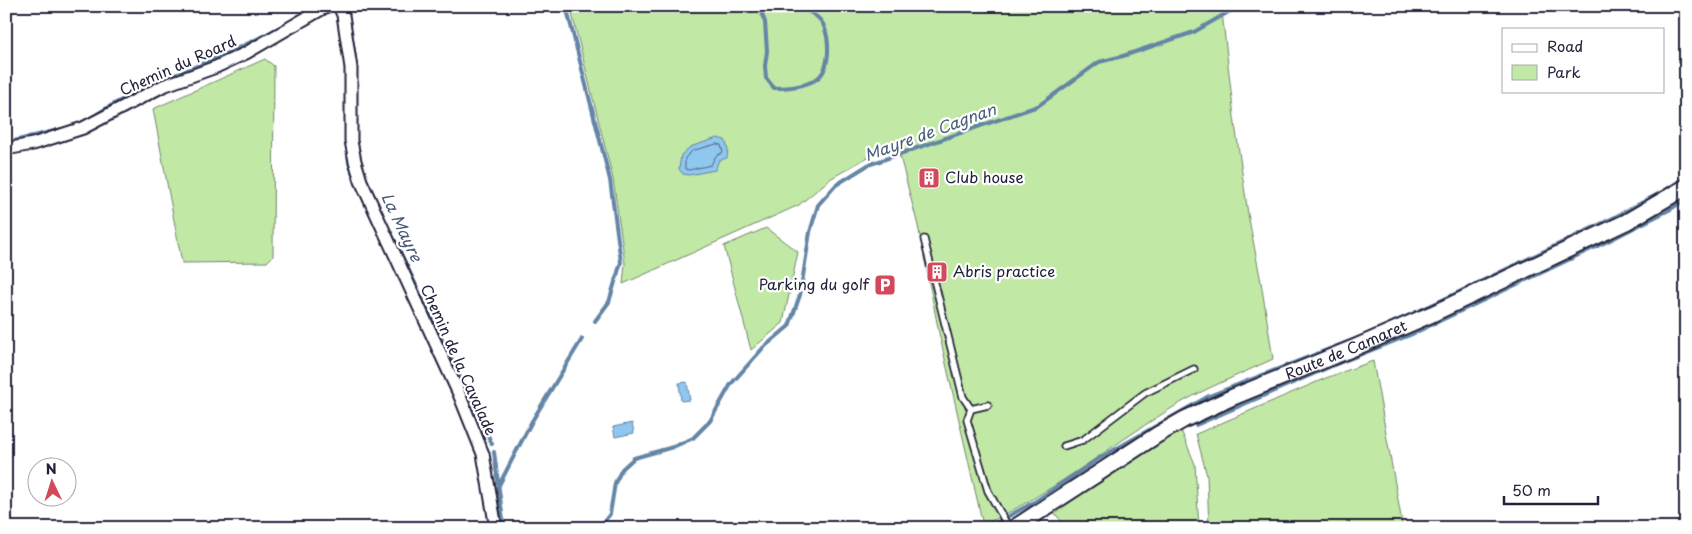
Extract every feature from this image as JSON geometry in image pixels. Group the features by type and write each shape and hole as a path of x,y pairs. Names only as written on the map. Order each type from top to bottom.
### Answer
{"main road":[{"name":"Route de Camaret","path":"1014,528 1185,419 1432,314 1626,222 1686,187"}],"street":[{"name":"Chemin du Roard","path":"6,149 33,144 83,128 163,86 216,68 327,6"},
{"name":"Chemin de la Cavalade","path":"339,6 343,15 351,68 351,141 361,181 459,394 483,454 496,528"}],"lane":[{"path":"924,239 963,397 971,409"},
{"path":"1064,446 1083,440 1145,393 1194,369"},
{"path":"971,409 988,405"},
{"path":"971,409 967,420 988,491 1009,528"}],"green space":[{"path":"570,6 1234,6 1222,12 1234,117 1248,214 1273,359 1180,403 1054,486 983,525 939,333 918,226 896,141 830,179 799,205 623,284 625,263 613,179"},
{"path":"265,59 274,66 273,256 267,262 182,263 153,109"},
{"path":"766,228 798,252 783,323 751,350 724,246"},
{"path":"1373,361 1403,528 1209,528 1207,476 1196,434 1326,378"},
{"path":"1180,428 1195,464 1199,528 1067,528 1053,511"}],"water":[{"path":"717,138 725,140 728,149 727,158 719,160 715,170 689,175 683,174 679,169 681,155 690,147"},
{"path":"687,382 690,400 681,401 679,383"},
{"path":"632,423 634,433 615,437 613,427"}],"waterway":[{"name":"La Mayre","path":"348,16 349,6"},
{"path":"566,6 610,180 621,262 609,302 595,321"},
{"path":"767,6 760,10 765,22 766,78 774,88 795,87 815,80 824,70 828,56 826,33 822,22 809,11 797,6"},
{"name":"Mayre de Cagnan","path":"599,528 610,514 615,483 622,469 634,458 673,447 693,438 710,421 731,384 763,348 789,326 800,295 810,232 818,205 836,185 868,165 1038,106 1099,62 1123,56 1194,32 1232,10 1244,6"},
{"path":"91,118 136,92 230,52 276,29"},
{"name":"La Mayre","path":"351,31 355,58"},
{"path":"6,143 62,129"},
{"path":"348,152 353,174"},
{"path":"987,528 1036,501 1098,459 1209,396 1365,335 1436,303 1613,218 1686,177"},
{"path":"1196,425 1334,365 1410,335 1608,241 1669,210 1686,199"},
{"name":"La Mayre","path":"390,231 492,444"},
{"path":"498,487 532,421 582,339"},
{"name":"La Mayre","path":"494,452 504,528"}],"place":[{"name":"Club house","path":"929,178"},
{"name":"Abris practice","path":"937,272"},
{"name":"Parking du golf","path":"885,285"}]}
